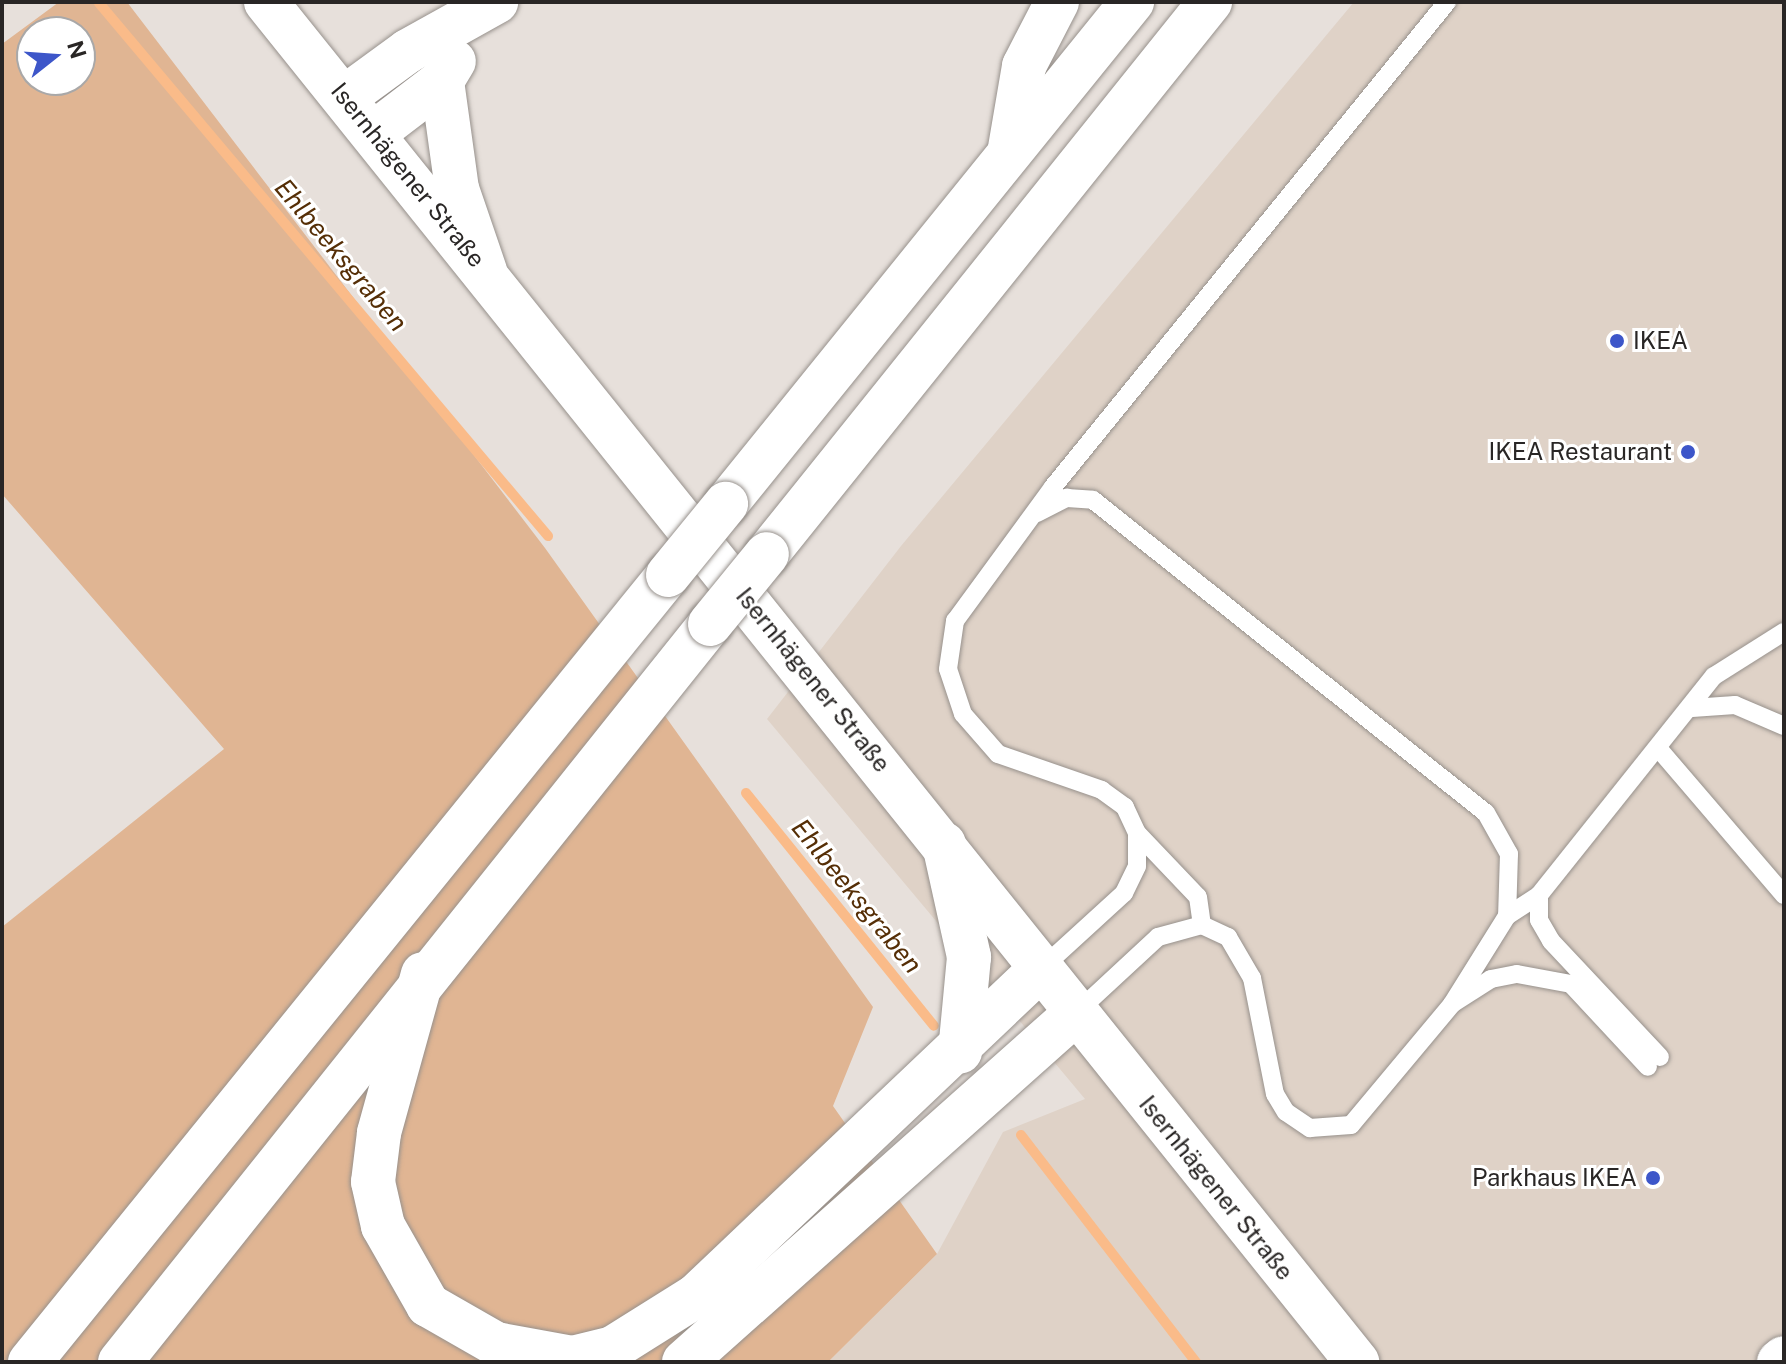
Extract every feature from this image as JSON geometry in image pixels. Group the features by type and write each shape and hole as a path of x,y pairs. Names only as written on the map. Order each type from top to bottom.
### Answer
{"main road":[{"name":"Isernhägener Straße","path":"266,2 485,271 1357,1362"},
{"path":"1009,150 1024,66 1057,2"},
{"path":"30,1362 1132,2"},
{"path":"120,1362 423,974 767,554 1210,2"},
{"path":"345,97 408,51 490,7"},
{"path":"374,133 442,81 490,7"},
{"path":"442,81 457,189 485,271"},
{"path":"944,844 969,957 960,1052"},
{"path":"423,974 379,1133 373,1182 383,1226 428,1305 485,1339 533,1355 572,1358 653,1328 960,1052 1042,968"},
{"path":"684,1362 1076,1013"},
{"path":"1779,1362 1784,1358"}],"lane":[{"path":"1042,968 1124,893 1137,866 1137,833 1125,807 1102,790 998,754 963,714 948,669 955,621 1037,513 1447,2"},
{"path":"1037,513 1067,498 1093,500 1486,813 1509,854 1507,916"},
{"path":"1076,1013 1158,937 1202,925 1228,937 1252,978 1275,1094 1286,1112 1310,1128 1351,1125 1452,1004 1507,916 1539,895 1692,708 1714,676 1784,632"},
{"path":"1692,708 1735,705 1778,721"},
{"path":"1658,748 1784,895"},
{"path":"1137,833 1158,847 1198,897 1202,925"},
{"path":"1452,1004 1491,979 1517,974 1571,984 1654,1062 1551,941 1539,920 1539,895"}],"shaded area":[{"path":"59,2 127,2 545,548 873,1007 833,1106 937,1254 828,1362 2,1362 2,927 224,749 2,494 2,44 16,34 16,96 96,96 96,16 40,16"},
{"path":"1354,2 1784,2 1784,1362 828,1362 937,1254 1003,1132 1085,1099 767,719 901,546"}],"waterway":[{"name":"Ehlbeeksgraben","path":"99,3 548,536"},
{"name":"Ehlbeeksgraben","path":"746,793 934,1026"},
{"name":"Ehlbeeksgraben","path":"1021,1135 1196,1362"}],"place":[{"name":"IKEA","path":"1617,341"},
{"name":"IKEA Restaurant","path":"1688,452"},
{"name":"Parkhaus IKEA","path":"1653,1178"}]}
